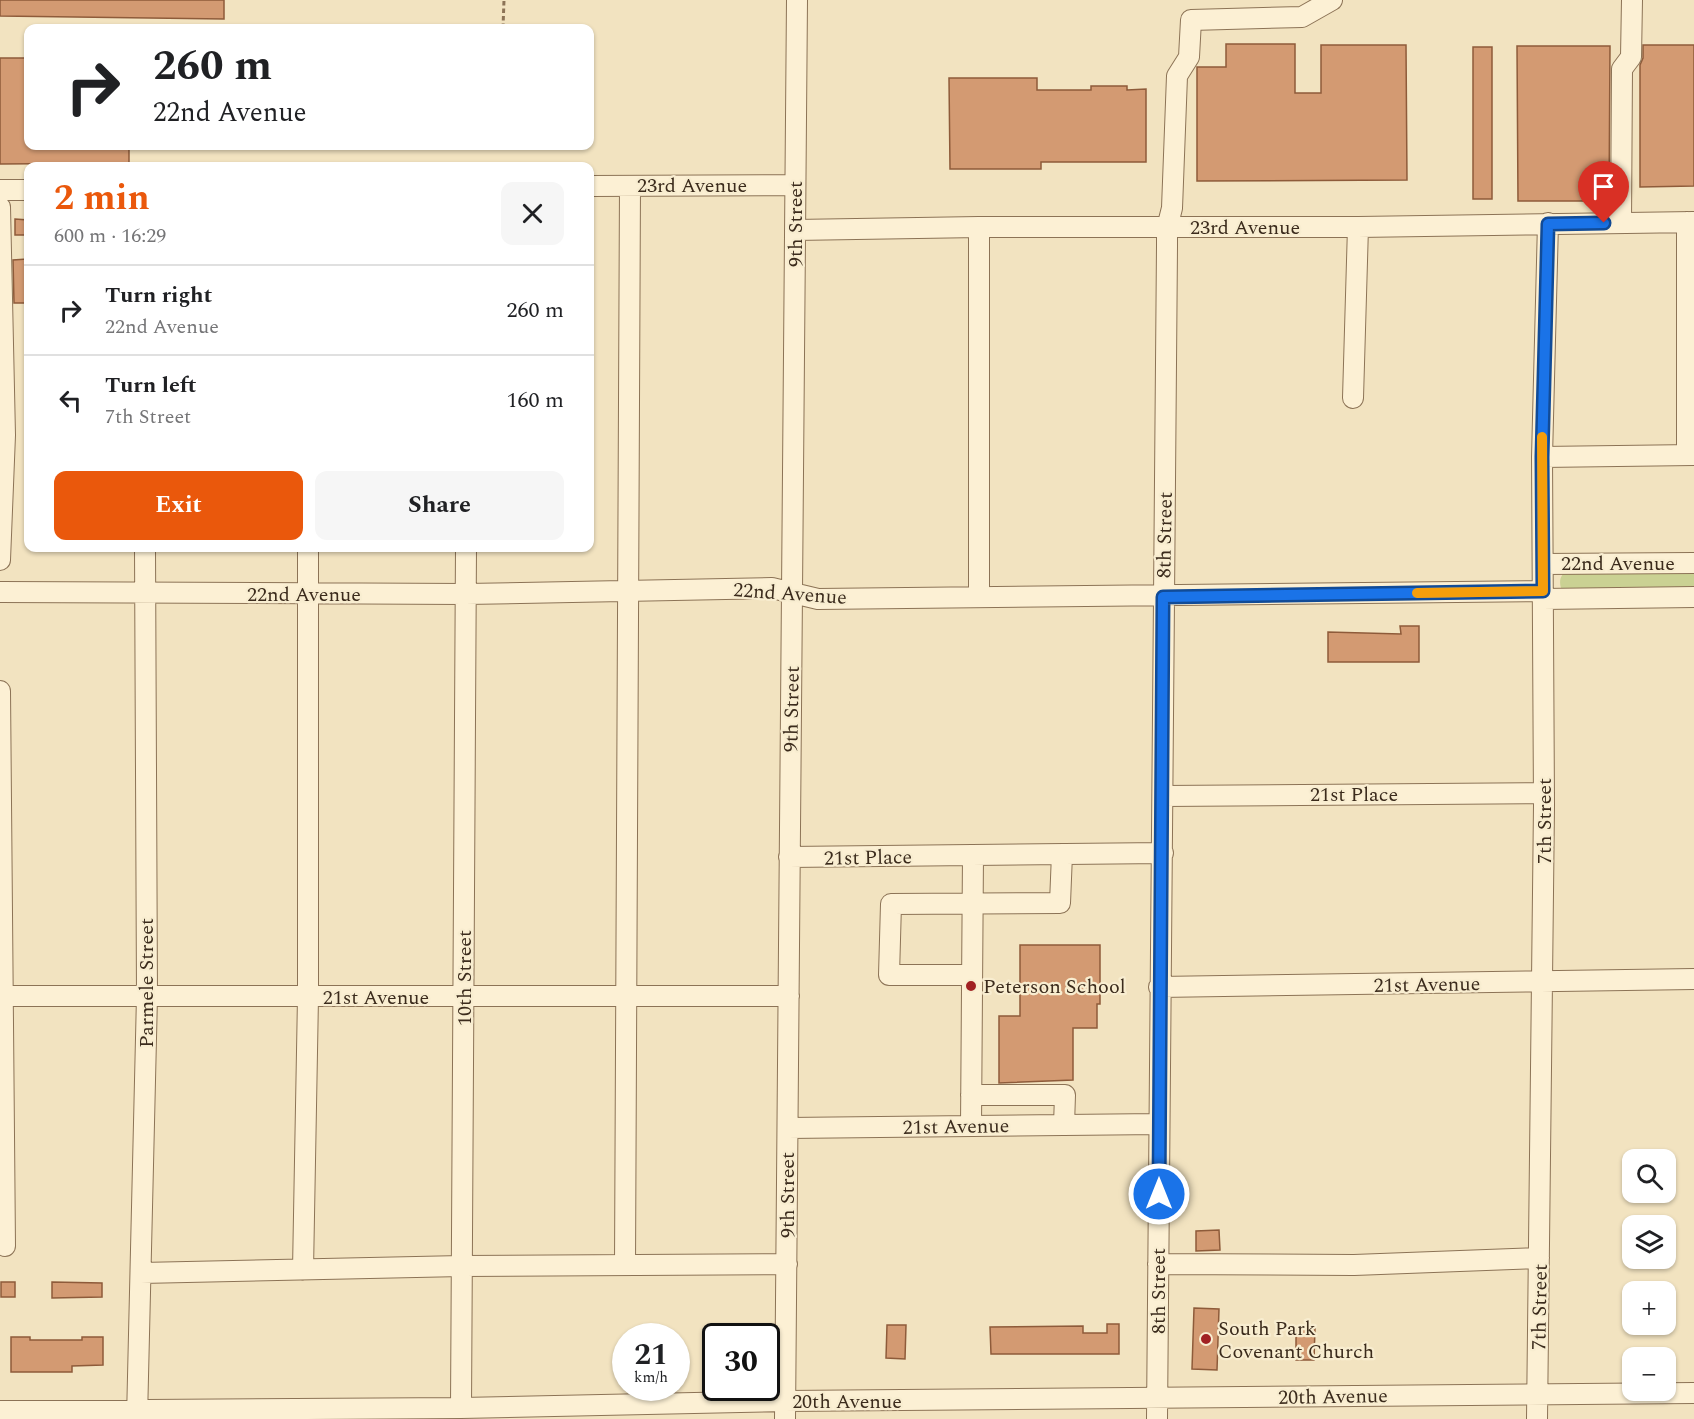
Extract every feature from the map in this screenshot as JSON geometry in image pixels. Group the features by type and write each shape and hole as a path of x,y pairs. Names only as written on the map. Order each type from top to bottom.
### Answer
{"street":[{"name":"9th Street","path":"785,1410 797,0"},
{"name":"8th Street","path":"1157,1419 1167,228 1172,208 1177,76 1189,57 1191,20 1302,17 1332,0"},
{"path":"1622,223 1622,69 1630,57 1632,0"},
{"name":"23rd Avenue","path":"594,186 794,185"},
{"path":"625,1265 630,589 630,186"},
{"path":"0,190 24,190"},
{"path":"0,207 5,435 0,560"},
{"name":"23rd Avenue","path":"795,230 1691,222"},
{"path":"1542,457 1690,455 1691,222"},
{"name":"7th Street","path":"1538,1419 1544,793 1542,457 1548,224"},
{"path":"1353,399 1358,226"},
{"path":"979,227 979,596"},
{"name":"Parmele Street","path":"137,1414 147,996 145,552"},
{"path":"303,1270 308,997 308,552"},
{"name":"10th Street","path":"461,1408 466,552"},
{"name":"22nd Avenue","path":"1543,564 1694,563"},
{"name":"22nd Avenue","path":"0,592 466,594 772,588 813,599 979,596 1694,597"},
{"path":"0,691 5,1246"},
{"name":"21st Place","path":"1164,796 1544,793"},
{"name":"21st Place","path":"789,857 1163,853"},
{"path":"972,975 890,975 891,904 1060,903 1062,854"},
{"path":"971,1126 973,855"},
{"name":"21st Avenue","path":"1159,987 1694,980"},
{"name":"21st Avenue","path":"2,996 789,996"},
{"path":"971,1095 1065,1095 1064,1125"},
{"name":"21st Avenue","path":"788,1128 1160,1124"},
{"path":"1158,1264 1354,1265 1539,1258"},
{"path":"141,1273 462,1266 787,1264"},
{"name":"20th Avenue","path":"0,1411 137,1414 461,1408 785,1410 1157,1398 1694,1393"}],"path":[{"path":"503,24 504,0"}],"green space":[{"path":"1694,570 1694,590 1566,591 1561,588 1560,583 1566,571"}],"building":[{"path":"0,0 224,0 224,19 0,16"},
{"path":"1226,44 1295,44 1295,93 1321,93 1321,45 1406,45 1407,180 1197,181 1197,67 1226,67"},
{"path":"1643,45 1694,45 1694,186 1640,187 1640,65 1643,58"},
{"path":"1517,46 1610,46 1609,201 1518,201"},
{"path":"1473,47 1492,47 1492,199 1473,199"},
{"path":"0,58 24,58 24,150 129,150 129,162 0,164"},
{"path":"949,78 1037,78 1037,90 1091,90 1091,86 1127,86 1127,90 1146,89 1146,162 1041,162 1041,169 950,169"},
{"path":"15,219 24,220 24,235 15,235"},
{"path":"24,259 24,303 14,303 13,260"},
{"path":"1400,626 1419,626 1419,662 1328,662 1328,632 1401,634"},
{"path":"1020,945 1100,945 1100,1004 1097,1004 1097,1028 1073,1028 1073,1080 999,1083 999,1016 1020,1016"},
{"path":"1219,1230 1220,1250 1196,1251 1196,1231"},
{"path":"1,1282 15,1282 15,1297 1,1297"},
{"path":"52,1282 102,1283 102,1297 52,1298"},
{"name":"South Park Covenant Church","path":"1194,1308 1219,1309 1217,1370 1192,1369"},
{"path":"1107,1324 1119,1324 1119,1354 991,1354 990,1327 1083,1326 1083,1333 1107,1333"},
{"path":"887,1325 906,1325 905,1359 886,1358"},
{"path":"1296,1327 1315,1328 1314,1360 1296,1360"},
{"path":"11,1337 30,1337 30,1340 82,1340 82,1337 103,1337 103,1365 72,1366 72,1372 11,1372"}],"slow traffic":[{"path":"1417,593 1543,591 1542,437"}],"place":[{"name":"Peterson School","path":"971,986"},
{"name":"South Park Covenant Church","path":"1206,1339"}],"route":[{"path":"1159,1194 1159,968 1164,796 1163,597 1543,591 1542,457 1548,224 1604,223"}]}
